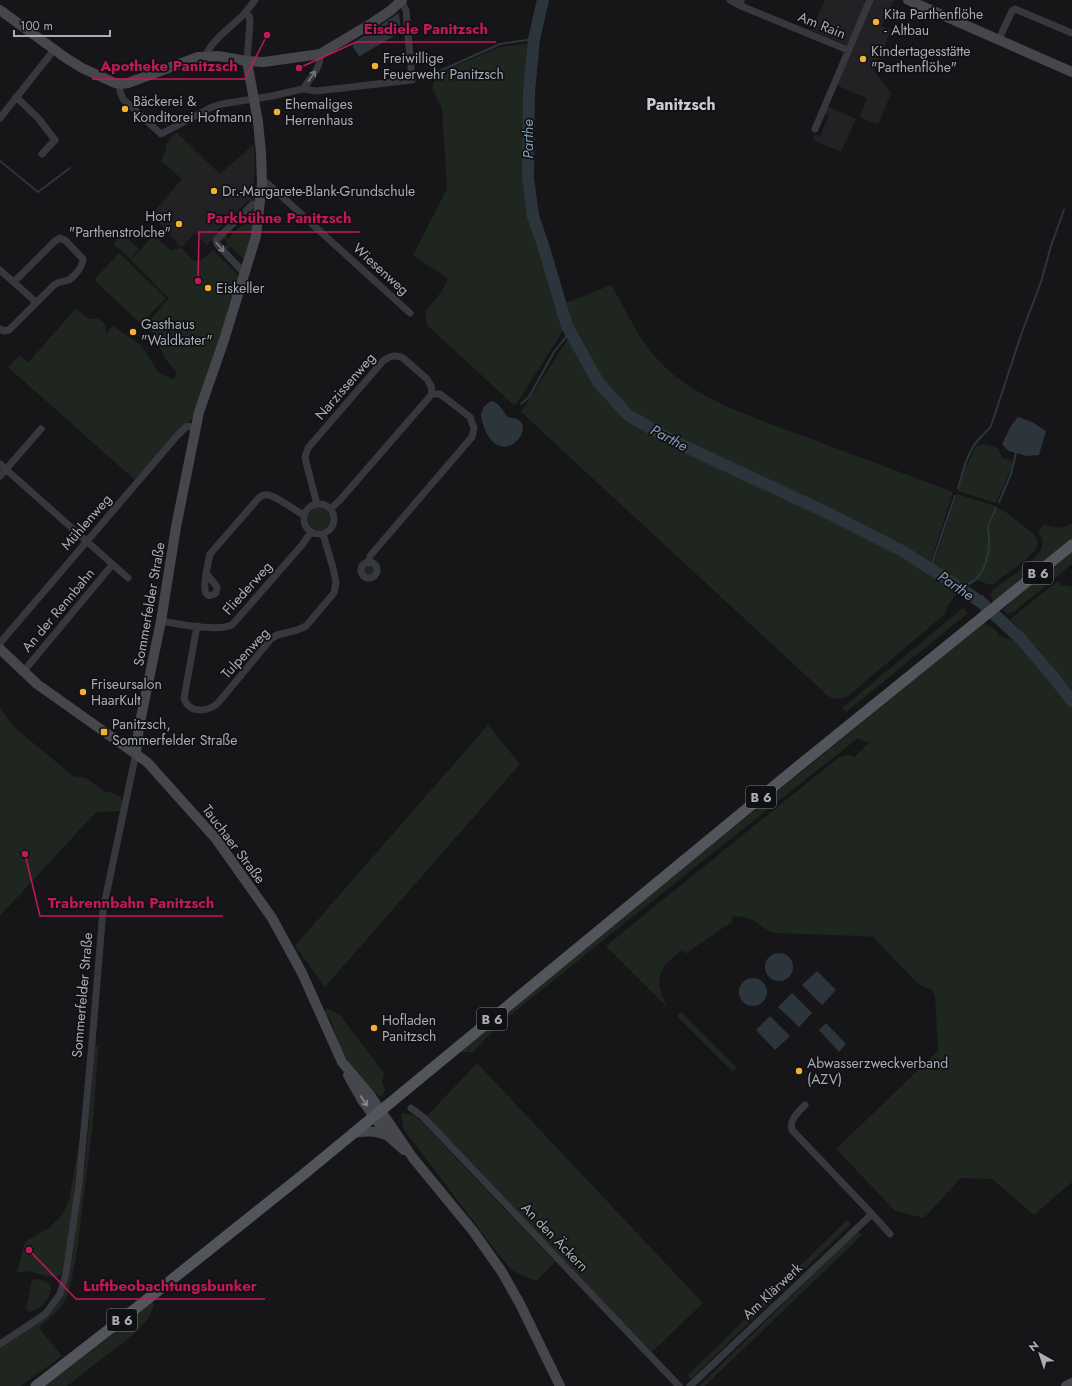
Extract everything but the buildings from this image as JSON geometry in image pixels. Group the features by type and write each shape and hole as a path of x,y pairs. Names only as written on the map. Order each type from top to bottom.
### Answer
{"main road":[{"name":"B 6","path":"36,1386 119,1322 441,1062 795,769 1072,545"}],"street":[{"path":"206,56 213,45 245,13 255,0"},
{"path":"0,10 54,50 82,68 120,84 128,83 198,57 218,56 247,61 264,62 320,54 372,23 390,11 401,0 406,10 412,80 317,91 303,89 222,104 212,107 161,134 123,99 120,91 120,84"},
{"name":"Am Rain","path":"730,0 741,3 848,50"},
{"name":"Am Rain","path":"815,129 870,0"},
{"path":"908,0 1072,72"},
{"path":"999,39 1012,11 1015,8 1072,33"},
{"path":"245,13 250,21 247,61"},
{"path":"0,118 54,50"},
{"path":"303,89 318,67 321,60 320,54"},
{"name":"Sommerfelder Straße","path":"0,1344 46,1313 60,1294 66,1274 80,1176 103,910 136,753 139,727 161,621 176,527 199,412 224,340 256,236 262,183 261,144 247,61"},
{"path":"16,97 38,118 56,140 42,154"},
{"name":"Wiesenweg","path":"262,183 267,183 410,313"},
{"path":"245,274 217,244 216,240 253,204 260,205"},
{"path":"0,329 4,331 9,330 56,283 71,278 83,264 83,259 66,241 60,238 55,241 14,282"},
{"path":"0,270 36,302"},
{"name":"Narzissenweg","path":"317,504 305,457 308,448 383,361 391,356 399,356 403,358 427,379 431,386 432,394"},
{"path":"330,509 340,500 432,394 440,394 470,417 474,428 472,437 370,556 369,562"},
{"name":"Mühlenweg","path":"0,643 176,437 187,426 196,428"},
{"path":"0,476 3,466 41,429"},
{"path":"3,466 128,578"},
{"path":"206,573 210,554 263,495 270,495 304,515"},
{"path":"317,504 324,505 330,509 334,514 334,524 328,531 323,534 316,534 311,532 305,526 304,515 309,508 317,504"},
{"name":"Fliederweg","path":"161,621 221,628 232,625 302,545 311,532"},
{"name":"Tulpenweg","path":"197,626 184,698 185,702 192,708 201,711 210,708 218,702 271,639 277,635 306,626 334,593 336,582 323,534"},
{"name":"An der Rennbahn","path":"23,672 112,565"},
{"name":"Tauchaer Straße","path":"0,649 23,672 50,693 147,762 216,839 272,918 302,973 350,1079 377,1113"},
{"path":"805,1105 793,1117 791,1126 792,1130 890,1234"},
{"name":"An den Äckern","path":"411,1108 423,1117 679,1386"},
{"path":"377,1113 388,1136"},
{"path":"377,1113 473,1231 502,1272 520,1304 560,1386"},
{"path":"353,1133 369,1130 388,1136 413,1158"},
{"name":"Am Klärwerk","path":"690,1386 872,1214"},
{"path":"1066,1386 1072,1383"}],"shaded area":[{"name":"Kindertagesstätte \"Parthenflöhe\"","path":"825,0 864,0 871,3 873,0 894,0 882,26 891,30 874,71 891,93 878,125 860,117 867,98 836,85 852,47 811,30"},
{"path":"399,13 401,32 359,56 353,47 353,43"},
{"path":"532,43 525,99 525,175 530,217 564,329 515,406 427,325 425,311 442,291 448,279 413,255 447,189 442,108 432,88 436,74 500,47"},
{"path":"827,106 856,119 841,152 813,140 815,134 820,136 829,115 825,113"},
{"name":"Dr.-Margarete-Blank-Grundschule","path":"177,133 220,174 254,144 254,188 256,188 256,199 250,203 248,201 216,232 217,234 207,245 195,233 181,248 152,214 182,179 161,161 166,154 166,145 171,137"},
{"path":"177,133 197,155 180,171 172,170 161,161 170,139"},
{"path":"256,209 253,234 242,266 240,264 244,260 230,246 227,250 224,247 228,243 224,239 220,243 220,241 225,235 228,238 252,216 249,212"},
{"path":"122,233 139,249 131,259 113,244"},
{"path":"153,236 171,250 181,248 194,261 202,260 213,250 240,277 194,418 184,424 135,480 8,367 20,355 28,363 76,308 88,319 99,319 105,325 106,333 113,326 142,346 158,372 174,380 177,372 166,360 153,333 146,325 169,298 131,260"},
{"path":"119,253 166,298 141,324 94,280"},
{"path":"611,285 645,344 659,361 674,375 691,387 730,408 751,417 953,492 930,564 898,546 661,431 631,413 599,377 581,348 572,326 566,303"},
{"path":"567,340 571,342 578,357 607,397 631,421 666,441 819,512 959,591 948,605 945,614 848,696 838,699 828,696 521,412"},
{"path":"491,401 497,403 508,417 517,419 522,424 522,431 519,438 513,444 505,447 497,445 489,437 482,421 481,412"},
{"path":"1018,417 1032,422 1046,431 1039,455 1027,456 1009,451 1002,444 1011,426"},
{"path":"982,444 995,447 999,451 1002,458 1014,462 996,503 958,491 965,469 976,446"},
{"path":"957,494 995,506 1007,513 1035,535 1037,540 1038,543 1036,548 1026,560 993,584 989,585 978,581 968,588 933,566"},
{"path":"315,508 323,508 330,515 330,523 323,530 315,530 308,523 308,515"},
{"path":"1072,523 1072,540 994,603 991,596 994,589 1029,564 1040,552 1043,542 1038,532 1043,525 1065,527"},
{"path":"1072,551 1072,564 1014,612 1008,614 1002,610 1009,604 1008,603"},
{"path":"370,562 377,567 378,570 373,577 370,578 363,573 362,570 367,563"},
{"path":"1057,582 1064,586 1067,585 1072,587 1072,691 1039,650 1010,619"},
{"path":"963,608 968,613 846,712 842,708"},
{"path":"984,623 996,630 999,636 1018,641 1046,671 1072,705 1072,1182 1034,1215 992,1179 961,1178 924,1218 895,1211 836,1149 938,1051 935,996 932,990 919,985 873,937 772,933 753,920 734,916 730,919 733,921 685,954 683,950 674,956 663,968 659,981 667,1007 606,946 839,757 849,755 854,757 869,743 858,738 501,1023 473,1052 458,1052"},
{"path":"0,708 13,726 73,776 86,778 107,793 108,791 121,797 122,801 121,818 103,911 84,1117 66,1258 63,1274 55,1278 27,1271 17,1273 24,1245 28,1240 49,1228 61,1216 69,1201 83,1119 103,905 120,811 96,812 0,916"},
{"path":"488,725 520,764 325,987 295,946"},
{"path":"779,953 789,957 793,967 789,977 779,981 769,977 765,967 769,957"},
{"path":"817,971 836,990 822,1005 802,985"},
{"path":"753,978 763,982 767,992 763,1002 753,1006 743,1002 739,992 743,982"},
{"path":"792,993 812,1013 799,1027 778,1007"},
{"path":"327,1008 339,1014 384,1073 382,1083 385,1089 382,1097 376,1094 364,1083 348,1061 325,1012"},
{"path":"681,1012 736,1067 733,1072 677,1016"},
{"path":"770,1016 790,1036 775,1050 756,1030"},
{"path":"826,1023 846,1044 839,1052 819,1030"},
{"path":"100,1044 98,1050 93,1123 72,1278 66,1299 59,1309 39,1328 62,1356 21,1386 0,1386 0,1348 44,1318 61,1298 70,1273 86,1157 95,1047"},
{"path":"477,1063 703,1303 652,1352 426,1117"},
{"path":"401,1113 413,1115 422,1122 555,1262 536,1281 513,1271 495,1250 403,1128"},
{"path":"847,1220 851,1224 691,1379 688,1375"},
{"path":"858,1231 862,1235 705,1386 699,1386"},
{"path":"37,1279 45,1281 51,1286 50,1295 45,1303 38,1309 29,1312 26,1308 32,1280"},
{"path":"152,1301 154,1306 148,1319 134,1334 67,1386 39,1386"}],"waterway":[{"name":"Parthe","path":"543,0 534,39 529,92 528,178 533,216 567,326 598,382 628,415 671,440 830,514 904,552 948,580 982,603 1021,639 1072,701"},
{"path":"435,73 500,44 534,39"},
{"path":"0,161 38,192 70,168"},
{"path":"958,488 966,463 974,445 991,426 1021,335 1041,282 1051,246 1064,210"},
{"path":"521,404 529,397 554,352 570,332"},
{"path":"999,502 1011,474 1016,453"},
{"path":"930,569 955,496"},
{"path":"955,584 970,583 975,580 983,569 989,550 988,528 996,508"},
{"name":"Parthe","path":"971,595 983,596"}],"place":[{"name":"Kita Parthenflöhe - Altbau","path":"876,22"},
{"name":"Apotheke Panitzsch","path":"267,35"},
{"name":"Kindertagesstätte \"Parthenflöhe\"","path":"863,59"},
{"name":"Freiwillige Feuerwehr Panitzsch","path":"375,66"},
{"name":"Eisdiele Panitzsch","path":"299,68"},
{"name":"Bäckerei & Konditorei Hofmann","path":"125,109"},
{"name":"Ehemaliges Herrenhaus","path":"277,112"},
{"name":"Dr.-Margarete-Blank-Grundschule","path":"214,191"},
{"name":"Hort \"Parthenstrolche\"","path":"179,224"},
{"name":"Parkbühne Panitzsch","path":"198,281"},
{"name":"Eiskeller","path":"208,288"},
{"name":"Gasthaus \"Waldkater\"","path":"133,332"},
{"name":"Friseursalon HaarKult","path":"83,692"},
{"name":"Panitzsch, Sommerfelder Straße","path":"104,732"},
{"name":"Trabrennbahn Panitzsch","path":"25,854"},
{"name":"Hofladen Panitzsch","path":"374,1028"},
{"name":"Abwasserzweckverband (AZV)","path":"799,1071"},
{"name":"Luftbeobachtungsbunker","path":"29,1250"}],"district":[{"name":"Panitzsch","path":"681,104"}]}
